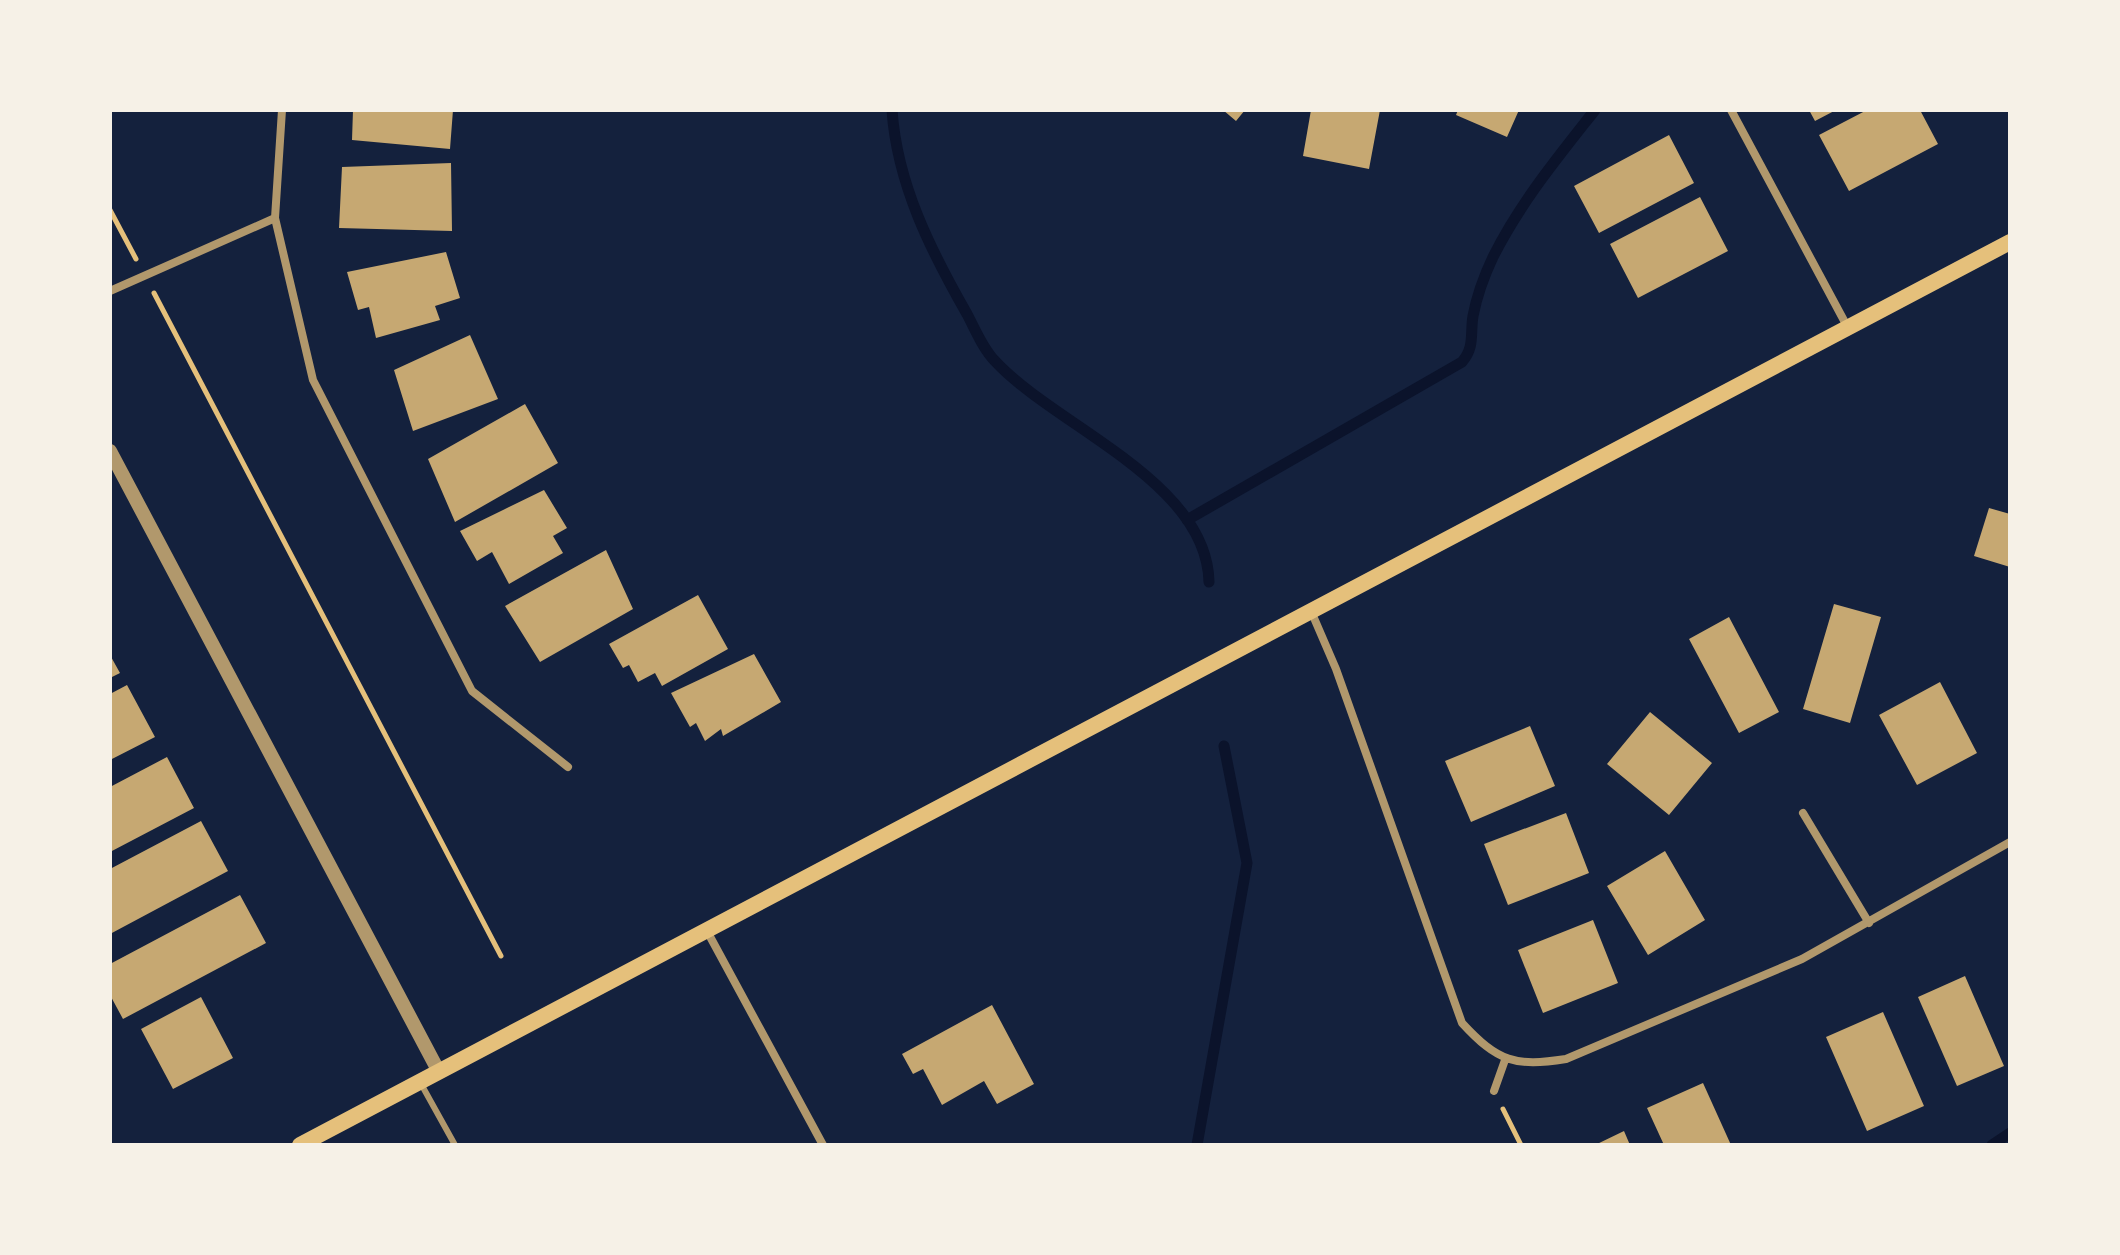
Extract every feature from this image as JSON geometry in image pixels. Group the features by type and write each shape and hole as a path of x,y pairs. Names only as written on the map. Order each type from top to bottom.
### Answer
{"main road":[{"path":"300,1145 2010,242"}],"street":[{"path":"282,110 275,218 313,380 472,691 568,767"},
{"path":"1731,110 1848,328"},
{"path":"110,291 275,218"},
{"path":"110,451 439,1072"},
{"path":"1310,611 1336,669 1462,1023 1482,1045 1505,1060 1531,1064 1566,1059 1802,959 2010,842"},
{"path":"1803,813 1869,923"},
{"path":"707,931 823,1145"},
{"path":"1494,1091 1505,1060"}],"lane":[{"path":"420,1082 455,1145"}],"path":[{"path":"110,210 501,956"},
{"path":"1494,1091 1521,1145"}],"building":[{"path":"353,110 453,110 450,149 352,140"},
{"path":"1223,110 1245,110 1236,121"},
{"path":"1311,110 1380,110 1369,169 1303,156"},
{"path":"1458,110 1519,110 1507,137 1456,115"},
{"path":"1809,110 1836,110 1815,121"},
{"path":"1867,110 1920,110 1938,144 1849,191 1819,135"},
{"path":"1669,135 1694,183 1599,233 1574,186"},
{"path":"451,163 452,231 339,228 342,167"},
{"path":"1700,197 1728,251 1638,298 1610,244"},
{"path":"446,252 460,298 435,306 440,320 376,338 369,307 358,310 347,272"},
{"path":"470,335 498,399 413,431 394,370"},
{"path":"525,404 558,463 455,522 428,459"},
{"path":"544,490 567,528 553,536 563,553 509,584 492,552 477,561 460,531"},
{"path":"1989,508 2010,514 2010,567 1974,556"},
{"path":"606,550 633,609 540,662 505,606"},
{"path":"698,595 728,649 662,686 655,673 638,682 629,665 623,668 609,644"},
{"path":"1834,604 1881,617 1850,723 1803,709"},
{"path":"1729,617 1779,712 1739,733 1689,639"},
{"path":"754,654 781,702 723,736 721,729 705,741 696,723 690,727 671,693"},
{"path":"110,655 120,673 110,678"},
{"path":"1940,682 1977,753 1917,785 1879,715"},
{"path":"127,685 155,737 110,760 110,694"},
{"path":"1650,712 1712,763 1669,815 1607,764"},
{"path":"1530,726 1555,786 1471,822 1445,761"},
{"path":"167,757 194,808 110,852 110,787"},
{"path":"1566,813 1589,873 1508,905 1484,844"},
{"path":"201,821 228,871 110,934 110,869"},
{"path":"1665,851 1705,920 1648,955 1607,886"},
{"path":"240,895 266,943 123,1019 110,995 110,964"},
{"path":"1593,920 1618,983 1543,1013 1518,950"},
{"path":"1965,976 2004,1066 1957,1086 1918,997"},
{"path":"201,997 233,1058 173,1089 141,1029"},
{"path":"992,1005 1034,1084 997,1104 984,1081 942,1105 923,1069 913,1074 902,1054"},
{"path":"1883,1012 1924,1106 1867,1131 1826,1037"},
{"path":"1703,1083 1731,1145 1664,1145 1647,1108"},
{"path":"1624,1131 1630,1145 1595,1145"}],"waterway":[{"path":"892,110 901,164 918,216 987,351 1021,385 1124,458 1156,485 1183,514 1202,546 1209,582"},
{"path":"1187,520 1462,362 1470,346 1479,293 1493,257 1527,199 1595,110"},
{"path":"1197,1145 1247,863 1224,746"},
{"path":"1992,1145 2010,1133"}]}
